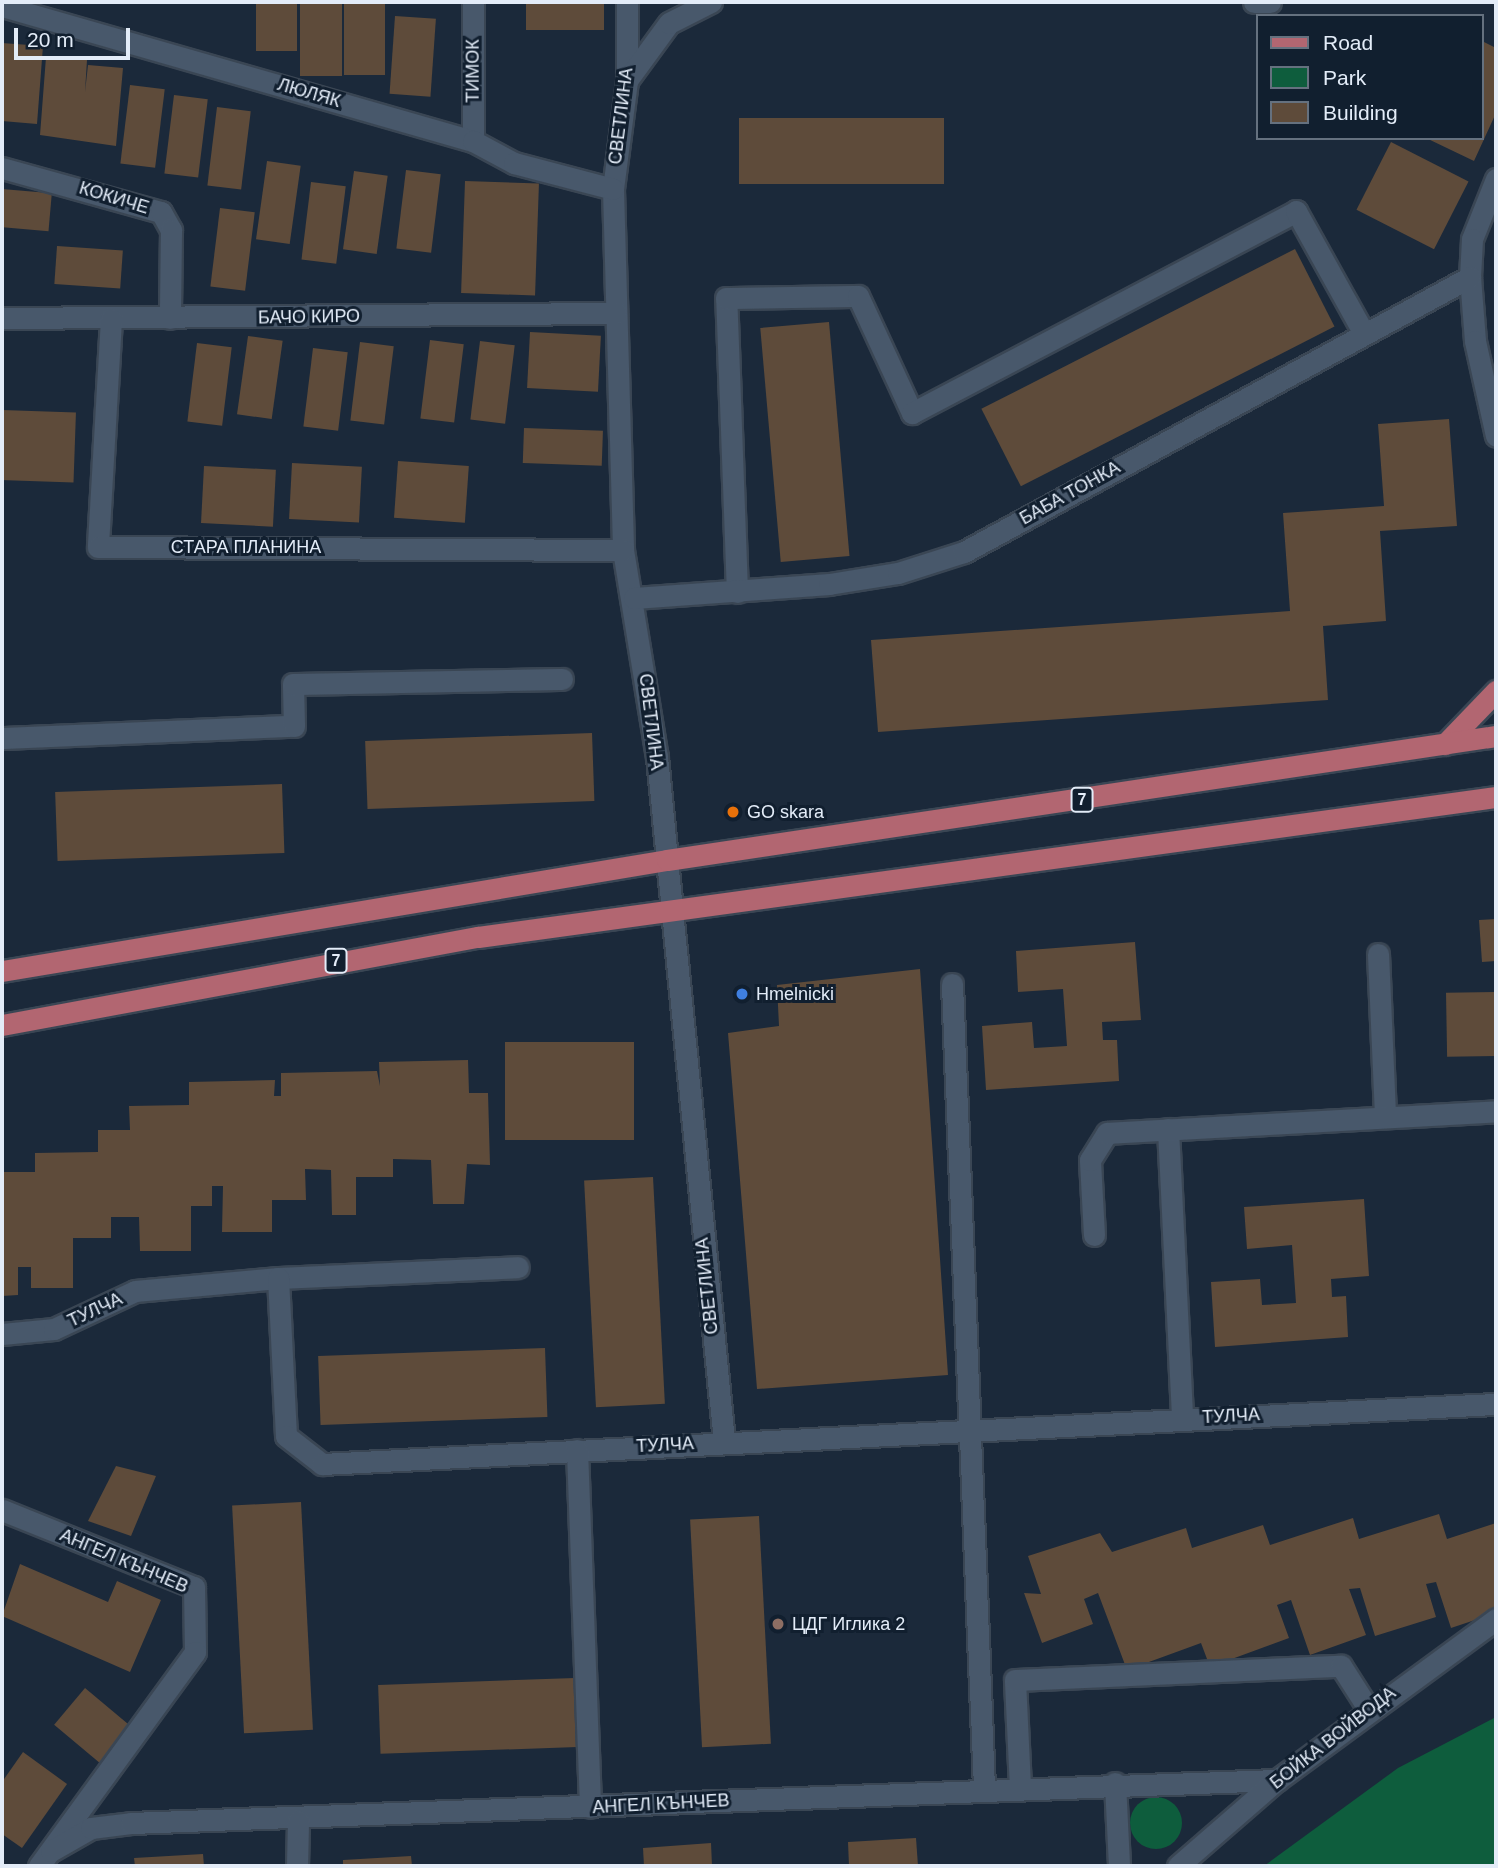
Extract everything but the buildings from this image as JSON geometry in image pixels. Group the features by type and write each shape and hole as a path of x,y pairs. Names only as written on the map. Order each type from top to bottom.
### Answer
{"main road":[{"path":"1445,744 1496,691"},
{"name":"7","path":"2,971 667,860 1496,736"},
{"name":"7","path":"2,1025 258,975 672,910 1496,797"}],"street":[{"name":"ТИМОК","path":"472,2 473,141"},
{"name":"СВЕТЛИНА","path":"627,2 627,81 613,189 622,550 634,598 667,860 723,1442"},
{"path":"627,81 669,23 711,2"},
{"path":"1254,2 1270,2"},
{"name":"ЛЮЛЯК","path":"2,6 473,141 514,163 613,189"},
{"name":"КОКИЧЕ","path":"2,168 162,212 172,230 170,318"},
{"path":"1496,179 1472,240 1470,277 1475,341 1496,436"},
{"path":"737,592 726,298 858,296 912,413 1296,211 1362,330"},
{"name":"БАБА ТОНКА","path":"634,598 737,592 898,573 964,552 1362,330 1470,277"},
{"name":"БАЧО КИРО","path":"2,318 617,313"},
{"name":"СТАРА ПЛАНИНА","path":"111,319 98,547 622,550"},
{"path":"2,738 294,726 293,684 562,679"},
{"path":"1378,954 1385,1116"},
{"path":"952,984 967,1427 984,1789"},
{"path":"1094,1235 1090,1160 1107,1133 1496,1111"},
{"path":"1168,1129 1182,1419"},
{"path":"278,1279 518,1267"},
{"name":"ТУЛЧА","path":"2,1335 54,1329 135,1291 278,1279 286,1436 322,1464 967,1427 1496,1404"},
{"path":"577,1450 590,1807"},
{"name":"АНГЕЛ КЪНЧЕВ","path":"2,1510 194,1587 195,1652 45,1859"},
{"name":"БОЙКА ВОЙВОДА","path":"1178,1866 1277,1780 1496,1619"},
{"path":"1020,1787 1015,1680 1341,1666 1369,1710"},
{"name":"АНГЕЛ КЪНЧЕВ","path":"45,1859 91,1828 1115,1783 1277,1780"},
{"path":"1115,1783 1119,1866"},
{"path":"297,1866 298,1821"}],"green space":[{"path":"1496,1717 1496,1866 1264,1866 1398,1768"},
{"path":"1156,1797 1175,1804 1182,1823 1175,1842 1156,1849 1137,1842 1130,1823 1137,1804"}],"place":[{"name":"GO skara","path":"733,812"},
{"name":"Hmelnicki","path":"742,994"},
{"name":"ЦДГ Иглика 2","path":"778,1624"}]}
